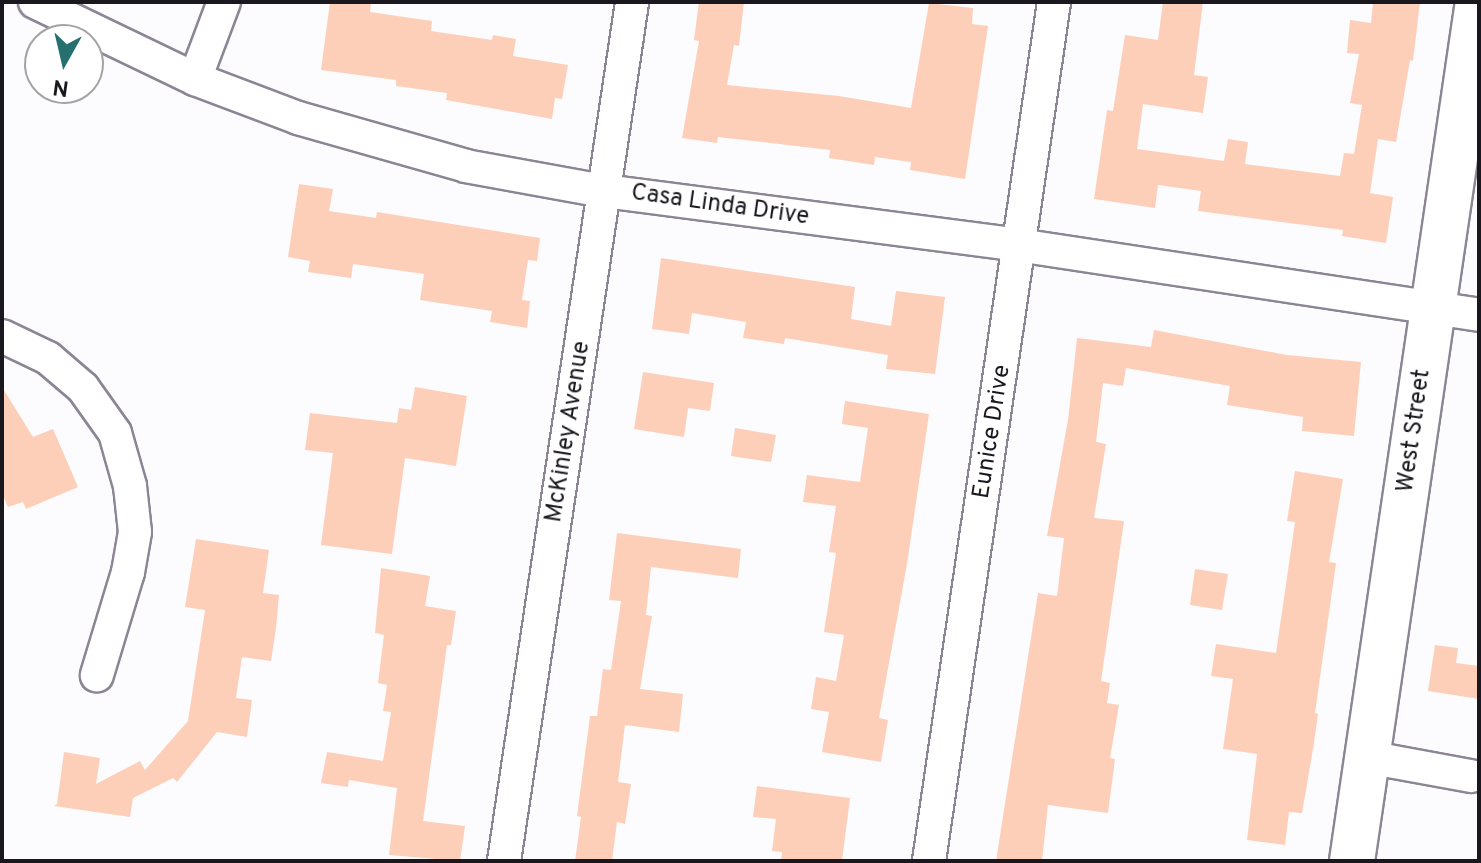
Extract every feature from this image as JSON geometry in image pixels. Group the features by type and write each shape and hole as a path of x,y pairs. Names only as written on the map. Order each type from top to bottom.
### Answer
{"main road":[{"name":"West Street","path":"1352,861 1478,2"}],"street":[{"name":"Casa Linda Drive","path":"35,2 195,79 298,118 466,166 604,191 1018,245 1479,315"},
{"path":"195,79 224,2"},
{"name":"McKinley Avenue","path":"504,861 632,2"},
{"name":"Eunice Drive","path":"929,861 1015,288 1018,245 1054,2"},
{"path":"2,336 48,358 83,388 115,433 130,486 135,532 128,572 97,675"},
{"path":"1367,757 1471,776"}],"building":[{"path":"330,2 371,2 370,12 432,21 431,31 492,40 493,35 516,39 513,56 568,65 562,99 555,98 552,119 446,100 447,93 396,86 396,80 321,70"},
{"path":"699,2 744,2 739,46 734,45 727,85 839,96 911,108 929,3 973,8 972,24 988,26 965,179 910,170 911,162 875,157 874,165 829,158 830,150 718,137 717,143 682,138 699,41 694,40"},
{"path":"1163,2 1203,2 1194,75 1208,77 1203,113 1143,104 1137,149 1224,161 1228,139 1248,142 1245,164 1340,176 1344,153 1354,154 1362,105 1350,103 1359,54 1347,53 1350,20 1371,23 1373,2 1420,2 1413,61 1410,60 1396,142 1378,139 1370,193 1393,197 1386,243 1342,236 1343,230 1198,211 1201,191 1158,185 1155,208 1094,199 1107,110 1113,111 1125,35 1158,40"},
{"path":"299,184 333,189 329,211 376,218 377,212 540,238 537,261 528,260 522,300 530,301 527,328 490,322 492,311 420,300 424,274 353,264 351,278 308,272 310,261 288,257"},
{"path":"661,258 855,287 851,319 891,326 896,291 945,297 935,374 886,369 888,355 785,338 784,344 743,338 746,322 692,313 689,334 652,329"},
{"path":"1154,330 1287,355 1361,362 1354,436 1302,431 1303,417 1227,405 1230,386 1126,368 1123,386 1103,383 1096,442 1106,444 1094,518 1124,521 1101,681 1110,683 1107,703 1119,705 1110,758 1115,759 1108,813 1048,805 1042,861 996,861 1038,593 1057,596 1064,538 1047,536 1068,420 1077,338 1151,347"},
{"path":"643,372 714,383 710,411 688,408 684,437 634,429"},
{"path":"2,387 33,437 53,429 78,487 26,509 23,502 8,507 2,493"},
{"path":"415,387 467,396 456,466 405,458 392,554 321,545 333,453 305,450 310,413 397,423 399,408 411,410"},
{"path":"845,401 929,414 907,564 879,718 888,720 881,762 822,752 829,712 811,709 816,677 836,681 844,635 824,632 836,553 829,552 836,506 803,502 807,475 860,482 868,428 842,424"},
{"path":"735,428 776,435 771,462 731,456"},
{"path":"1295,471 1343,479 1329,562 1336,563 1315,713 1318,714 1313,749 1302,813 1289,812 1285,845 1247,840 1257,754 1223,749 1233,679 1211,676 1216,644 1276,653 1295,522 1287,521"},
{"path":"617,533 741,549 738,578 651,567 646,615 652,616 640,689 683,694 679,732 625,725 618,782 631,784 625,824 617,822 612,861 575,861 581,817 577,816 590,716 597,716 603,669 611,670 621,601 609,600"},
{"path":"196,539 269,550 263,593 279,595 276,628 271,661 242,657 236,698 252,700 247,737 217,732 177,782 173,778 133,798 130,817 54,806 57,804 64,752 100,758 96,784 140,761 145,770 188,721 205,610 185,607"},
{"path":"381,568 430,576 425,606 456,611 451,645 447,645 423,821 465,826 460,861 389,855 397,788 349,780 348,787 321,783 327,752 383,761 391,712 383,711 387,685 378,683 384,635 375,633"},
{"path":"1195,569 1228,574 1222,610 1190,605"},
{"path":"1435,645 1458,648 1456,663 1479,666 1479,699 1428,691"},
{"path":"757,786 850,798 842,861 781,861 782,852 772,851 776,819 753,817"}]}
